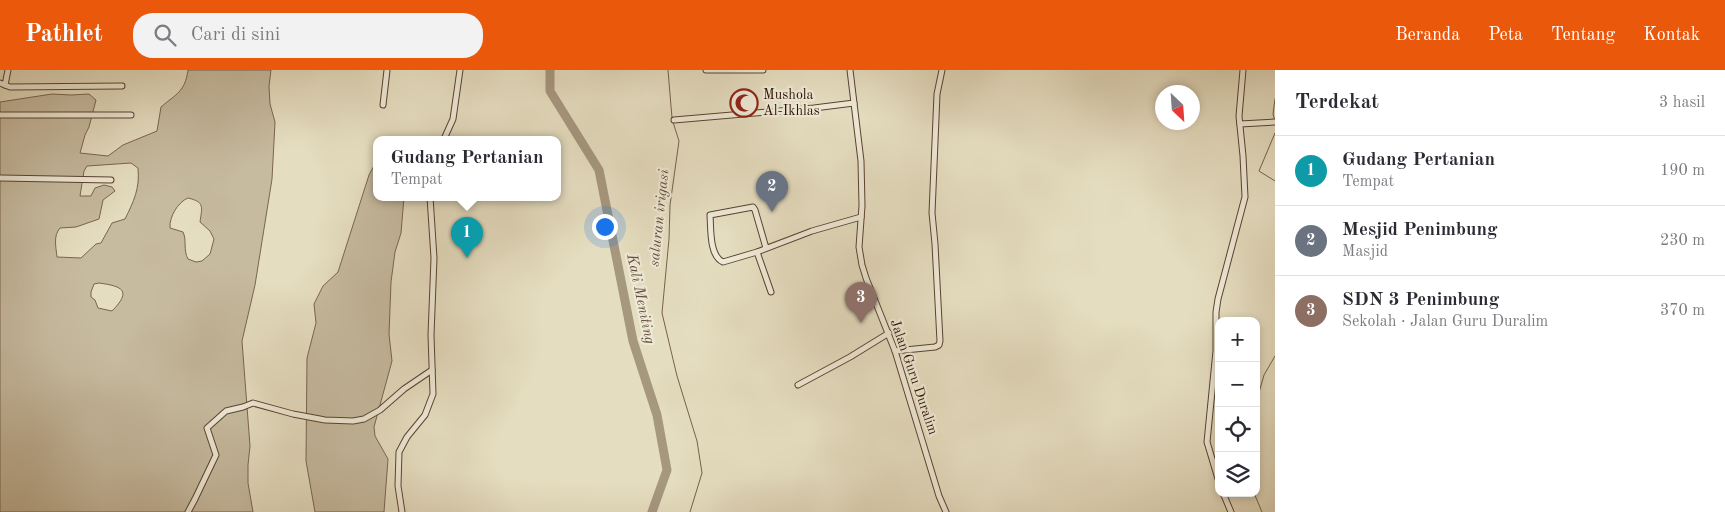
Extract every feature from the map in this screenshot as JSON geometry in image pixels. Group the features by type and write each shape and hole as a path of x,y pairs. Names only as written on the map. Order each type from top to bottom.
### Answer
{"street":[{"path":"8,70 2,84 122,86"},
{"path":"384,105 387,70"},
{"path":"445,136 453,119 460,70"},
{"path":"706,70 764,70"},
{"name":"Jalan Guru Duralim","path":"850,70 861,161 862,217 859,247 862,265 895,351 937,490 946,512"},
{"path":"895,351 935,347 939,345 940,341 932,213 938,94 942,70"},
{"path":"1215,470 1208,448 1207,429 1216,351 1216,312 1245,197 1239,107 1243,70"},
{"path":"674,120 854,103"},
{"path":"0,115 131,115"},
{"path":"1240,124 1274,122"},
{"path":"0,178 111,180"},
{"path":"402,512 398,486 399,452 407,437 429,407 433,394 431,335 434,258 430,201"},
{"path":"766,248 754,208 750,207 710,215 709,233 720,261 724,262 757,252 818,229 862,217"},
{"path":"757,252 771,292"},
{"path":"798,385 889,334"},
{"path":"188,512 216,455 207,428 226,411 256,403 294,414 325,420 353,421 364,419 380,410 404,389 432,370"},
{"path":"1225,497 1231,512"}],"shaded area":[{"path":"188,70 271,70 269,86 270,104 275,122 272,179 255,285 242,341 250,446 248,483 253,512 0,512 0,102 52,94 89,94 96,100 80,153 108,156 123,145 157,131 161,107 179,92 187,77","holes":["131,163 138,168 138,182 134,200 125,219 112,223 101,243 96,244 81,258 57,257 56,238 60,228 76,227 99,219 103,200 115,191 112,187 104,185 95,188 91,196 80,196 84,171 87,166","188,198 200,203 202,209 200,222 210,231 214,239 210,254 202,261 196,262 188,259 183,232 170,228 173,215 184,200","94,284 107,284 122,290 122,298 112,311 98,308 95,300 91,297"]},
{"path":"373,168 373,201 404,201 401,233 395,252 391,282 389,334 392,361 374,427 375,436 388,459 384,512 315,512 306,461 307,358 316,323 314,304 323,286 338,272"}],"waterway":[{"name":"Kali Meniting","path":"550,70 550,91 599,170 633,341 657,415 667,470 652,512"},
{"name":"saluran irigasi","path":"668,70 672,118"},
{"name":"saluran irigasi","path":"1275,99 1273,114 1275,121"},
{"name":"saluran irigasi","path":"673,122 679,141 670,205 669,239 662,313 677,376 697,441 702,473 690,512"},
{"name":"saluran irigasi","path":"1275,133 1259,171 1275,181"},
{"name":"saluran irigasi","path":"1260,389 1264,375 1275,356"},
{"name":"saluran irigasi","path":"1256,497 1262,512"}],"place":[{"name":"Mushola Al-Ikhlas","path":"744,103"},
{"name":"Mesjid Penimbung","path":"772,212"},
{"name":"Gudang Pertanian","path":"467,258"},
{"name":"SDN 3 Penimbung","path":"861,323"}]}
